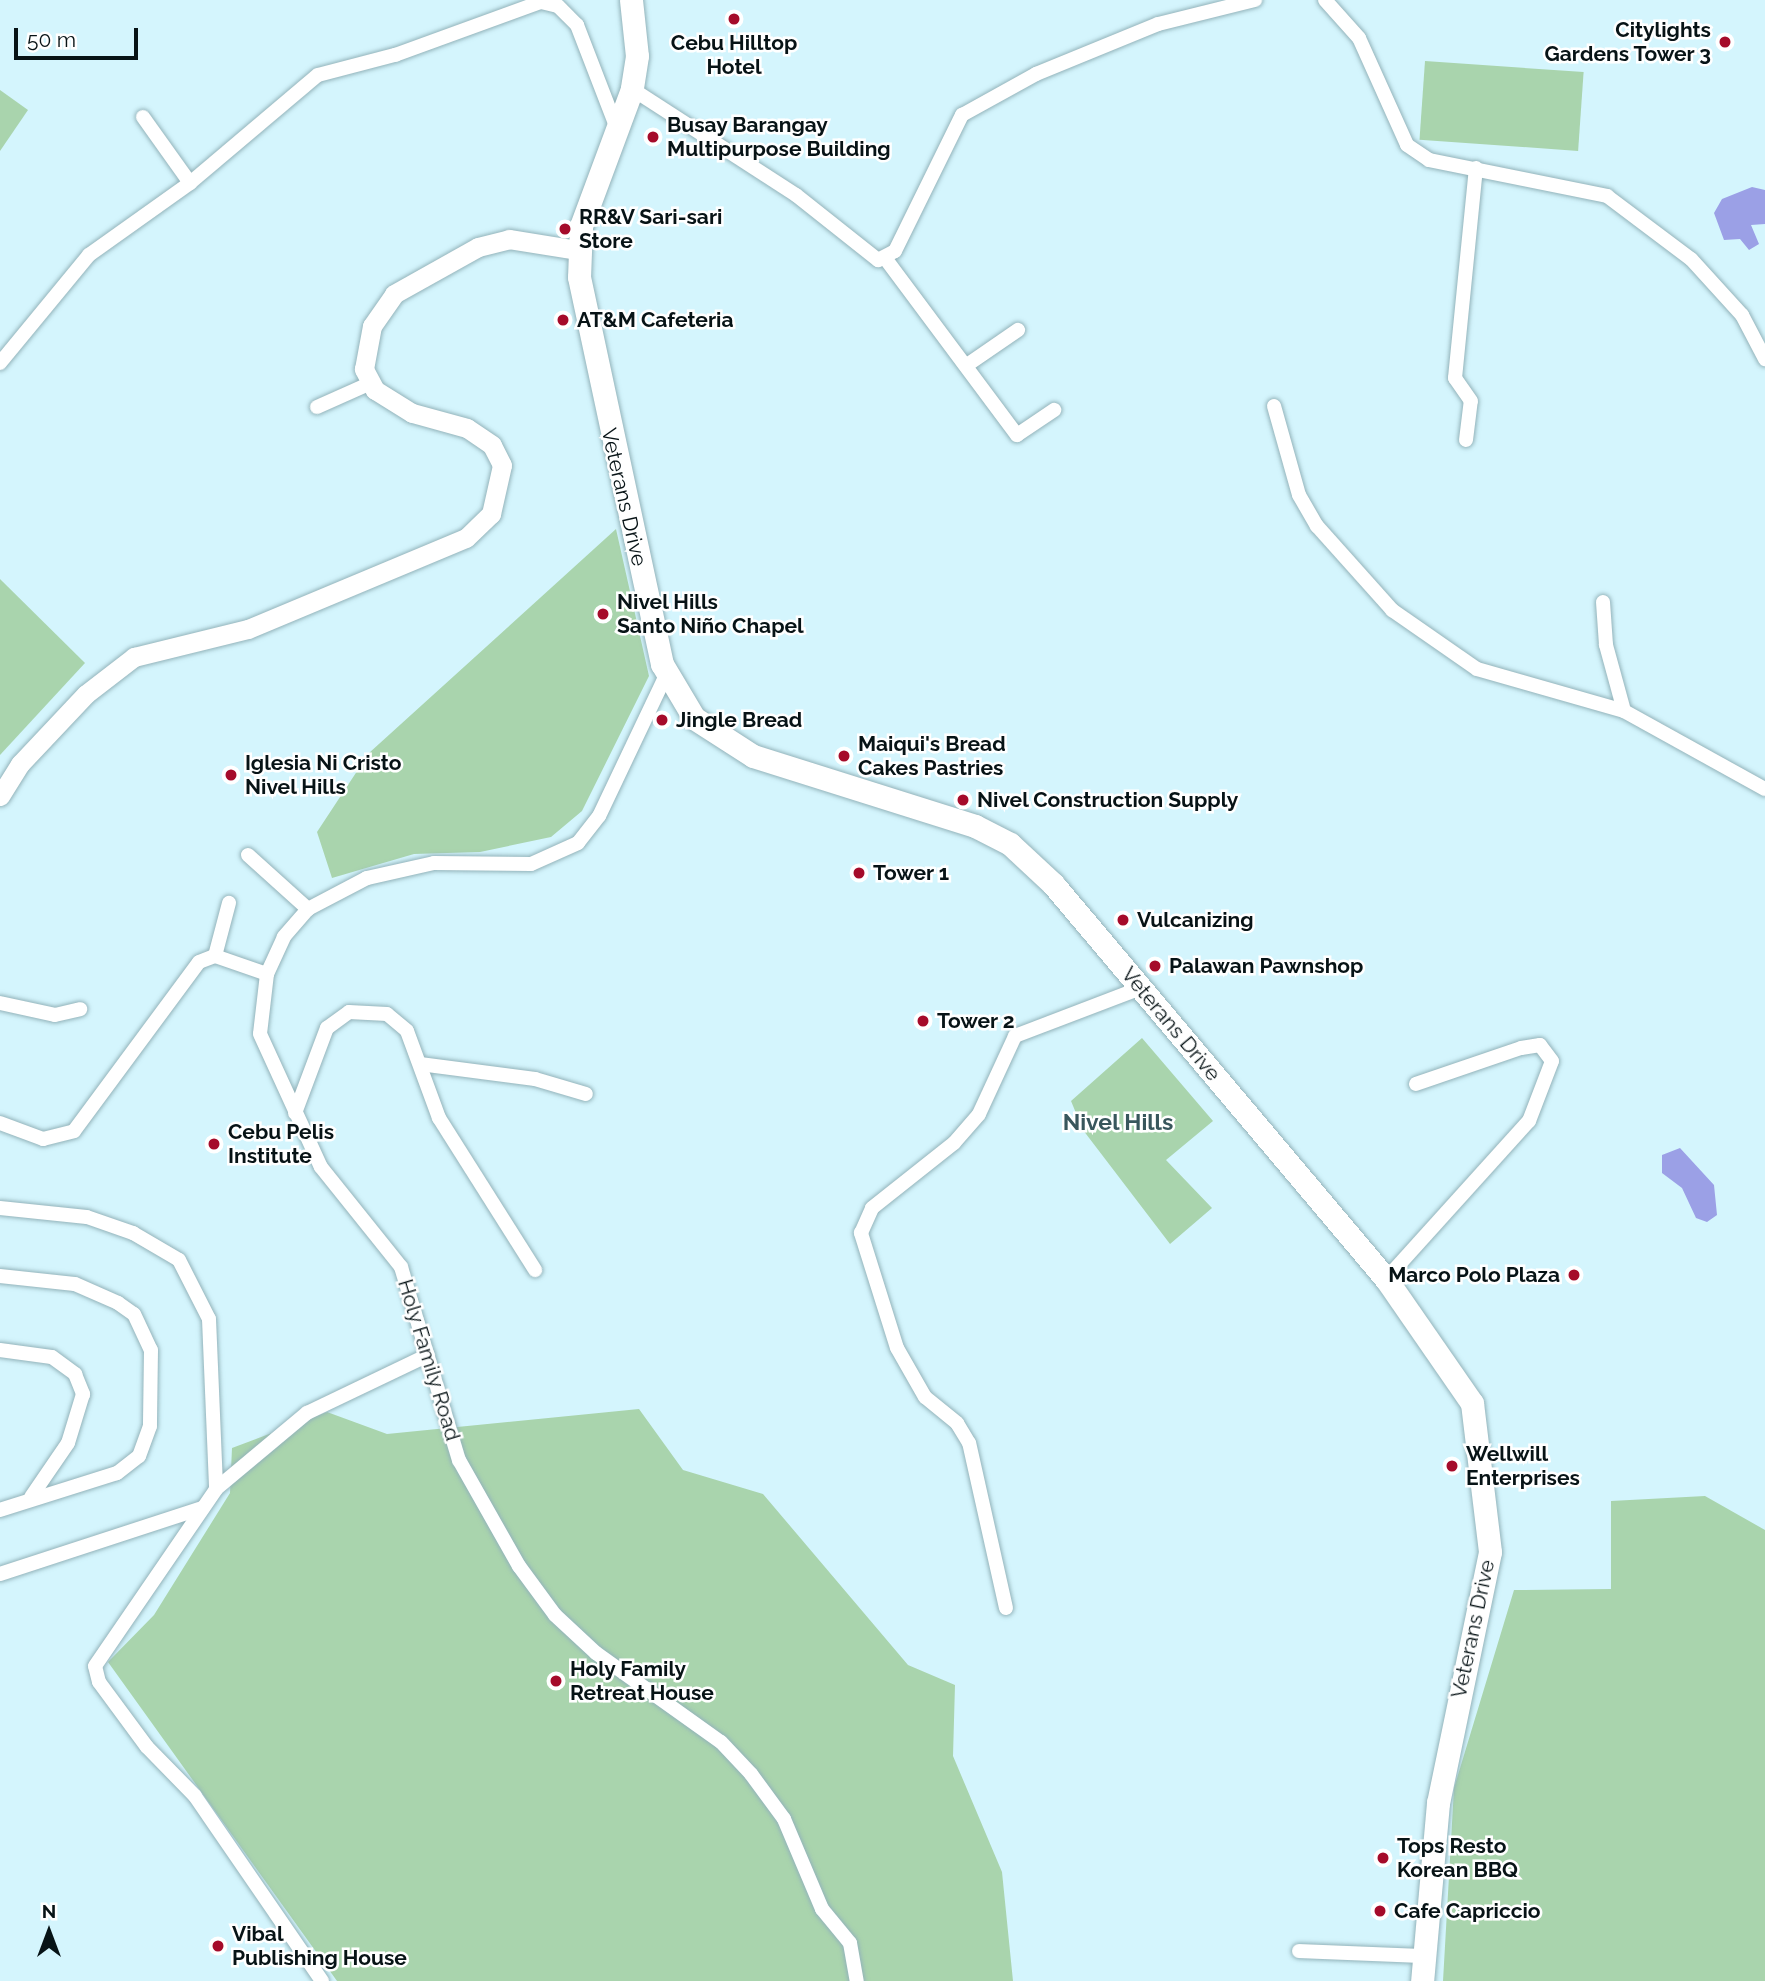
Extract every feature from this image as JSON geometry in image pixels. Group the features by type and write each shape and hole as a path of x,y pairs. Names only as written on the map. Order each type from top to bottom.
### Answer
{"main road":[{"path":"578,250 632,89 637,57 631,0"},
{"name":"Veterans Drive","path":"578,250 583,315 667,673 694,718 726,744 975,826 1010,844 1141,988 1386,1279 1472,1403 1489,1512 1478,1625 1438,1803 1421,1956 1422,1981"}],"street":[{"path":"632,89 796,195 878,260 885,258 962,115 1035,74 1158,24 1255,0"},
{"path":"1325,0 1359,38 1408,145 1429,160 1607,196 1691,259 1742,315 1765,359"},
{"path":"0,363 89,255 190,183 318,75 395,55 541,2 558,6 577,25 617,134"},
{"path":"143,117 190,183"},
{"path":"1466,440 1472,401 1455,378 1476,168"},
{"path":"0,796 20,764 86,694 134,657 248,629 438,552 466,538 491,514 502,465 492,445 467,428 412,414 371,383 364,353 372,326 394,294 427,272 509,239 578,250"},
{"path":"885,258 1017,435 1055,410"},
{"path":"967,365 1018,330"},
{"path":"317,407 371,383"},
{"path":"1274,406 1299,495 1317,526 1392,611 1478,669 1624,711 1765,789"},
{"path":"1603,602 1605,645 1624,711"},
{"name":"Holy Family Road","path":"667,673 599,816 578,843 531,864 434,863 367,878 308,909 284,937 267,974 260,1034 321,1167 401,1267 459,1460 519,1566 555,1615 596,1653 721,1742 751,1774 784,1819 822,1909 850,1943 857,1981"},
{"path":"248,855 308,909"},
{"path":"0,1123 43,1139 74,1131 186,974 215,956 229,903"},
{"path":"215,956 267,974"},
{"path":"1006,1608 969,1443 957,1423 925,1397 897,1348 861,1233 872,1208 954,1143 979,1114 1015,1036 1141,988"},
{"path":"0,1003 55,1015 80,1009"},
{"path":"295,1113 327,1028 349,1012 387,1014 407,1031 439,1118 535,1270"},
{"path":"1386,1279 1529,1121 1552,1061 1540,1045 1521,1048 1416,1084"},
{"path":"420,1064 536,1079 586,1094"},
{"path":"0,1208 87,1217 133,1233 179,1260 209,1319 216,1489"},
{"path":"0,1276 75,1284 118,1303 134,1314 151,1350 150,1426 139,1456 117,1473 31,1497 0,1510"},
{"path":"0,1350 52,1357 75,1374 83,1394 68,1443 31,1497"},
{"path":"322,1981 195,1796 147,1747 97,1674 102,1655 216,1489 307,1413 428,1356"},
{"path":"0,1574 202,1508"},
{"path":"1299,1951 1421,1956"}],"green space":[{"path":"1425,61 1584,72 1578,151 1419,140"},
{"path":"0,90 28,110 0,151"},
{"path":"616,529 649,676 582,811 551,837 480,852 414,854 332,878 317,832 369,753"},
{"path":"0,579 85,663 0,755"},
{"path":"1142,1038 1213,1121 1166,1160 1212,1208 1170,1244 1083,1130 1071,1101"},
{"path":"639,1409 683,1470 763,1494 908,1665 955,1685 953,1756 1002,1872 1013,1981 337,1981 108,1662 154,1615 230,1493 232,1448 327,1412 387,1434"},
{"path":"1705,1496 1765,1530 1765,1981 1443,1981 1454,1788 1514,1590 1611,1589 1611,1501"}],"water":[{"path":"1752,187 1765,190 1765,224 1751,225 1759,244 1749,250 1740,239 1724,240 1714,213 1722,199"},
{"path":"1680,1148 1714,1185 1717,1215 1707,1222 1696,1218 1682,1188 1662,1173 1662,1155"}],"place":[{"name":"Cebu Hilltop Hotel","path":"734,19"},
{"name":"Citylights Gardens Tower 3","path":"1725,42"},
{"name":"Busay Barangay Multipurpose Building","path":"653,137"},
{"name":"RR&V Sari-sari Store","path":"565,229"},
{"name":"AT&M Cafeteria","path":"563,320"},
{"name":"Nivel Hills Santo Niño Chapel","path":"603,614"},
{"name":"Jingle Bread","path":"662,720"},
{"name":"Maiqui's Bread Cakes Pastries","path":"844,756"},
{"name":"Iglesia Ni Cristo Nivel Hills","path":"231,775"},
{"name":"Nivel Construction Supply","path":"963,800"},
{"name":"Tower 1","path":"859,873"},
{"name":"Vulcanizing","path":"1123,920"},
{"name":"Palawan Pawnshop","path":"1155,966"},
{"name":"Tower 2","path":"923,1021"},
{"name":"Cebu Pelis Institute","path":"214,1144"},
{"name":"Marco Polo Plaza","path":"1574,1275"},
{"name":"Wellwill Enterprises","path":"1452,1466"},
{"name":"Holy Family Retreat House","path":"556,1681"},
{"name":"Tops Resto Korean BBQ","path":"1383,1858"},
{"name":"Cafe Capriccio","path":"1380,1911"},
{"name":"Vibal Publishing House","path":"218,1946"}],"district":[{"name":"Nivel Hills","path":"1118,1122"}]}
